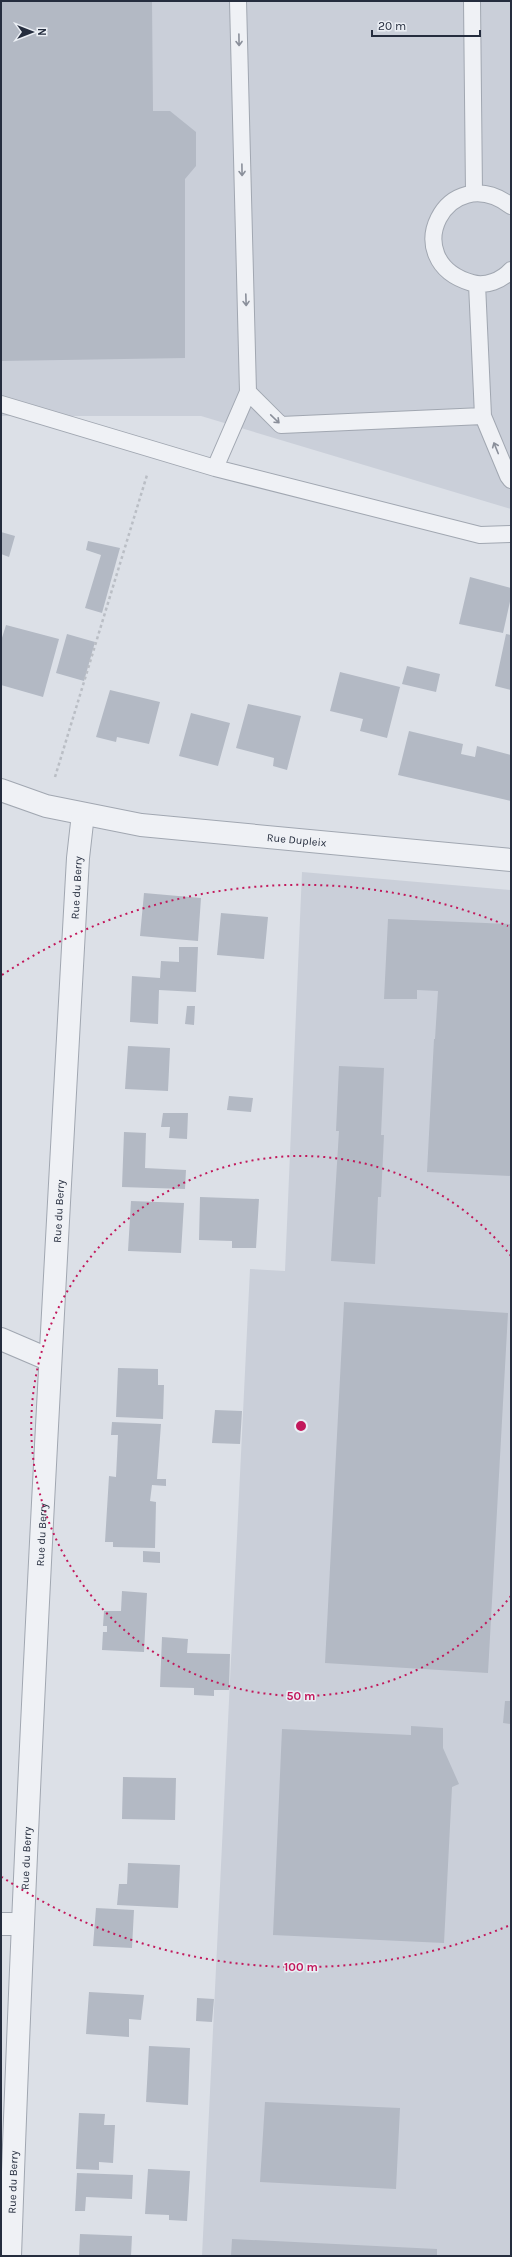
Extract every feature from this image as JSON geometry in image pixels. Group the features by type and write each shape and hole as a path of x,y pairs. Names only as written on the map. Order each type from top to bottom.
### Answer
{"street":[{"name":"Rue Dupleix","path":"1,790 46,806 141,825 511,860"},
{"name":"Rue du Berry","path":"10,2256 11,1924 50,1360 77,866 83,814"},
{"path":"1,1339 50,1360"}],"lane":[{"path":"215,468 248,392 238,1"},
{"path":"472,1 474,193"},
{"path":"511,206 500,198 484,193 474,193 459,198 446,207 437,220 434,232 434,248 444,269 456,278 477,284 493,282 511,270"},
{"path":"477,284 483,416 511,480"},
{"path":"248,392 281,425 483,416"},
{"path":"1,404 215,468 480,535 511,534"}],"path":[{"path":"46,806 155,450"}],"shaded area":[{"path":"1,1 511,1 511,509 201,416 1,416"},
{"path":"302,872 511,890 511,2256 202,2256 250,1269 285,1271"}],"building":[{"path":"1,1 152,1 153,111 170,111 196,132 196,166 185,179 185,358 1,361"},
{"path":"1,532 15,536 9,557 1,554"},
{"path":"88,541 120,548 102,613 85,608 101,555 86,550"},
{"path":"470,577 511,588 511,597 503,633 459,624"},
{"path":"6,625 59,639 43,697 1,685 1,641"},
{"path":"67,634 95,642 84,681 56,673"},
{"path":"506,634 511,635 511,690 495,686"},
{"path":"407,666 440,674 436,692 402,684"},
{"path":"340,672 400,687 387,738 360,731 363,719 330,711"},
{"path":"110,690 160,702 149,744 117,737 116,742 96,737"},
{"path":"248,704 301,716 287,770 273,766 274,758 236,748"},
{"path":"191,713 230,723 218,766 179,756"},
{"path":"409,731 463,744 461,754 475,757 477,746 511,755 511,801 398,775"},
{"path":"144,893 201,898 198,941 140,936"},
{"path":"221,913 268,917 264,959 217,955"},
{"path":"388,919 511,924 511,1176 427,1172 438,991 417,990 417,999 384,999"},
{"path":"179,947 198,947 196,992 159,990 158,1024 130,1022 132,976 160,978 161,961 179,962"},
{"path":"187,1006 195,1006 194,1025 185,1024"},
{"path":"128,1046 170,1048 168,1091 125,1089"},
{"path":"339,1066 384,1068 381,1135 384,1135 381,1197 378,1197 375,1264 331,1261 339,1131 336,1131"},
{"path":"229,1096 253,1098 251,1112 227,1110"},
{"path":"163,1113 188,1113 187,1139 169,1138 170,1127 161,1127"},
{"path":"124,1132 146,1133 145,1168 186,1170 185,1189 122,1187"},
{"path":"200,1197 259,1199 256,1248 232,1248 232,1241 199,1240"},
{"path":"131,1201 184,1203 181,1253 128,1251"},
{"path":"344,1302 508,1313 488,1673 325,1663"},
{"path":"118,1368 158,1369 158,1385 164,1385 163,1419 116,1417"},
{"path":"215,1410 242,1411 240,1444 212,1443"},
{"path":"112,1422 161,1424 157,1479 166,1479 166,1486 152,1485 150,1501 156,1502 155,1548 113,1547 113,1542 105,1542 109,1476 116,1477 118,1435 111,1435"},
{"path":"143,1551 160,1552 160,1563 143,1562"},
{"path":"122,1591 147,1593 144,1652 102,1650 103,1632 107,1632 107,1626 103,1626 104,1611 121,1611"},
{"path":"162,1637 188,1639 187,1653 230,1654 229,1690 214,1690 214,1696 194,1695 194,1688 160,1687"},
{"path":"505,1701 511,1701 511,1724 503,1723"},
{"path":"411,1726 443,1728 443,1748 459,1784 452,1787 444,1943 273,1935 282,1729 411,1735"},
{"path":"123,1777 176,1778 175,1820 122,1819"},
{"path":"128,1863 180,1865 178,1908 117,1905 119,1884 127,1884"},
{"path":"96,1908 134,1910 132,1948 93,1946"},
{"path":"89,1992 144,1995 141,2020 129,2019 129,2037 86,2034"},
{"path":"197,1998 214,1999 212,2022 196,2021"},
{"path":"149,2046 190,2048 188,2105 146,2102"},
{"path":"265,2102 400,2108 396,2189 260,2182"},
{"path":"79,2113 105,2114 104,2125 115,2125 113,2163 99,2162 99,2170 76,2169"},
{"path":"148,2169 190,2171 187,2221 169,2220 169,2215 145,2214"},
{"path":"77,2173 133,2175 132,2199 86,2197 85,2211 75,2211"},
{"path":"80,2234 132,2236 131,2256 79,2256"},
{"path":"232,2239 437,2249 437,2256 231,2256"}]}
